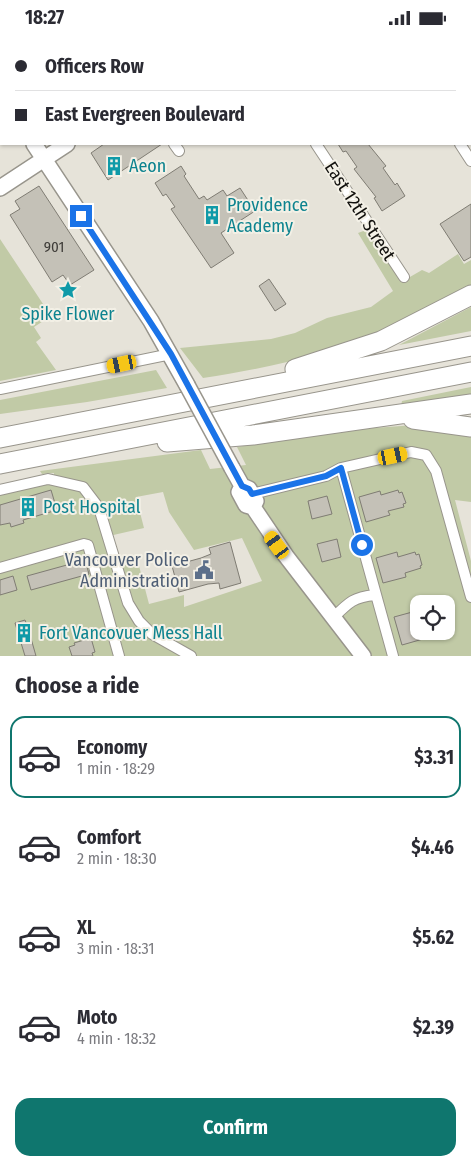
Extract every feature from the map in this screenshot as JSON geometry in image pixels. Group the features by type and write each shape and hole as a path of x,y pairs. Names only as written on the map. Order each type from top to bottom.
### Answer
{"highway":[{"path":"174,404 265,376 306,366 382,341 471,295"},
{"path":"0,438 471,346"},
{"path":"0,464 471,372"},
{"path":"73,450 253,435 471,404"},
{"path":"377,416 435,421 471,427"},
{"path":"0,427 74,423"}],"street":[{"path":"35,145 173,359 232,467 286,556 364,656"},
{"path":"0,188 65,145"},
{"name":"East 12th Street","path":"317,145 404,277"},
{"path":"461,145 471,161"},
{"path":"0,389 173,359"},
{"path":"249,496 326,476 341,468 411,452 426,455 436,471 471,597"},
{"path":"341,468 393,656"},
{"path":"0,490 48,479 83,487 99,508 128,603 139,621 152,634 191,656"},
{"path":"0,568 84,544 88,545 119,656"},
{"path":"334,617 360,596 376,595"}],"green space":[{"path":"366,230 403,281 422,270 429,273 458,254 464,264 471,260 471,286 394,326 362,340 272,366 203,378 180,348 271,339 295,333 327,318 371,307 393,291 358,233"},
{"path":"0,239 51,316 34,327 41,338 36,342 56,370 0,381"},
{"path":"471,307 471,331 399,345"},
{"path":"156,370 167,388 87,402 0,414 0,400"},
{"path":"471,387 471,397 401,406 402,401"},
{"path":"429,424 471,434 471,502 455,500 471,561 471,656 0,656 0,490 54,480 54,473 42,474 40,471 201,450 210,469 246,465 237,447 346,430","holes":["163,492 169,512 194,550 242,538 262,581 184,607 184,595 149,604 138,562 117,567 109,536 144,528 136,497"]}],"building":[{"name":"Aeon","path":"103,145 160,145 108,180 91,153"},
{"path":"339,145 369,145 386,166 383,168 395,185 397,183 405,196 382,211 374,198 376,197 354,169 357,167 346,151 343,152"},
{"name":"Providence Academy","path":"181,166 186,174 184,176 199,199 204,196 207,200 223,190 227,196 240,188 255,211 221,233 234,253 211,268 171,209 175,207 166,194 163,196 155,183"},
{"path":"39,186 94,270 70,285 63,275 52,282 10,215 20,209 15,201"},
{"path":"471,204 471,257 464,261 440,224"},
{"path":"269,279 286,304 275,311 259,286"},
{"name":"Post Hospital","path":"51,490 57,510 23,520 24,523 11,527 10,523 0,525 0,505"},
{"path":"398,490 399,493 402,492 406,503 403,504 404,507 388,511 390,515 366,522 359,497 380,491 381,495"},
{"path":"327,496 332,514 312,519 308,501"},
{"path":"337,539 341,557 322,562 317,544"},
{"name":"Vancouver Police Administration","path":"230,542 241,583 220,589 219,583 208,584 179,592 172,566 211,554 209,548"},
{"path":"397,552 398,557 415,552 416,555 419,554 421,568 405,573 406,577 383,583 376,558"},
{"path":"85,560 89,574 31,590 27,576"},
{"path":"13,576 17,590 0,595 0,580"},
{"path":"410,613 410,640 420,640 402,645 394,617"},
{"name":"Fort Vancovuer Mess Hall","path":"25,620 36,656 25,656 15,623"},
{"path":"91,638 95,652 92,653 93,656 72,656 69,647 75,645 74,643"}],"place":[{"name":"Aeon","path":"114,166"},
{"name":"Providence Academy","path":"212,215"},
{"name":"Spike Flower","path":"68,290"},
{"name":"Post Hospital","path":"28,507"},
{"name":"Vancouver Police Administration","path":"204,570"},
{"name":"Fort Vancovuer Mess Hall","path":"24,633"}],"route":[{"path":"81,216 171,354 242,486 249,489 252,494 326,476 341,468 362,545"}]}
